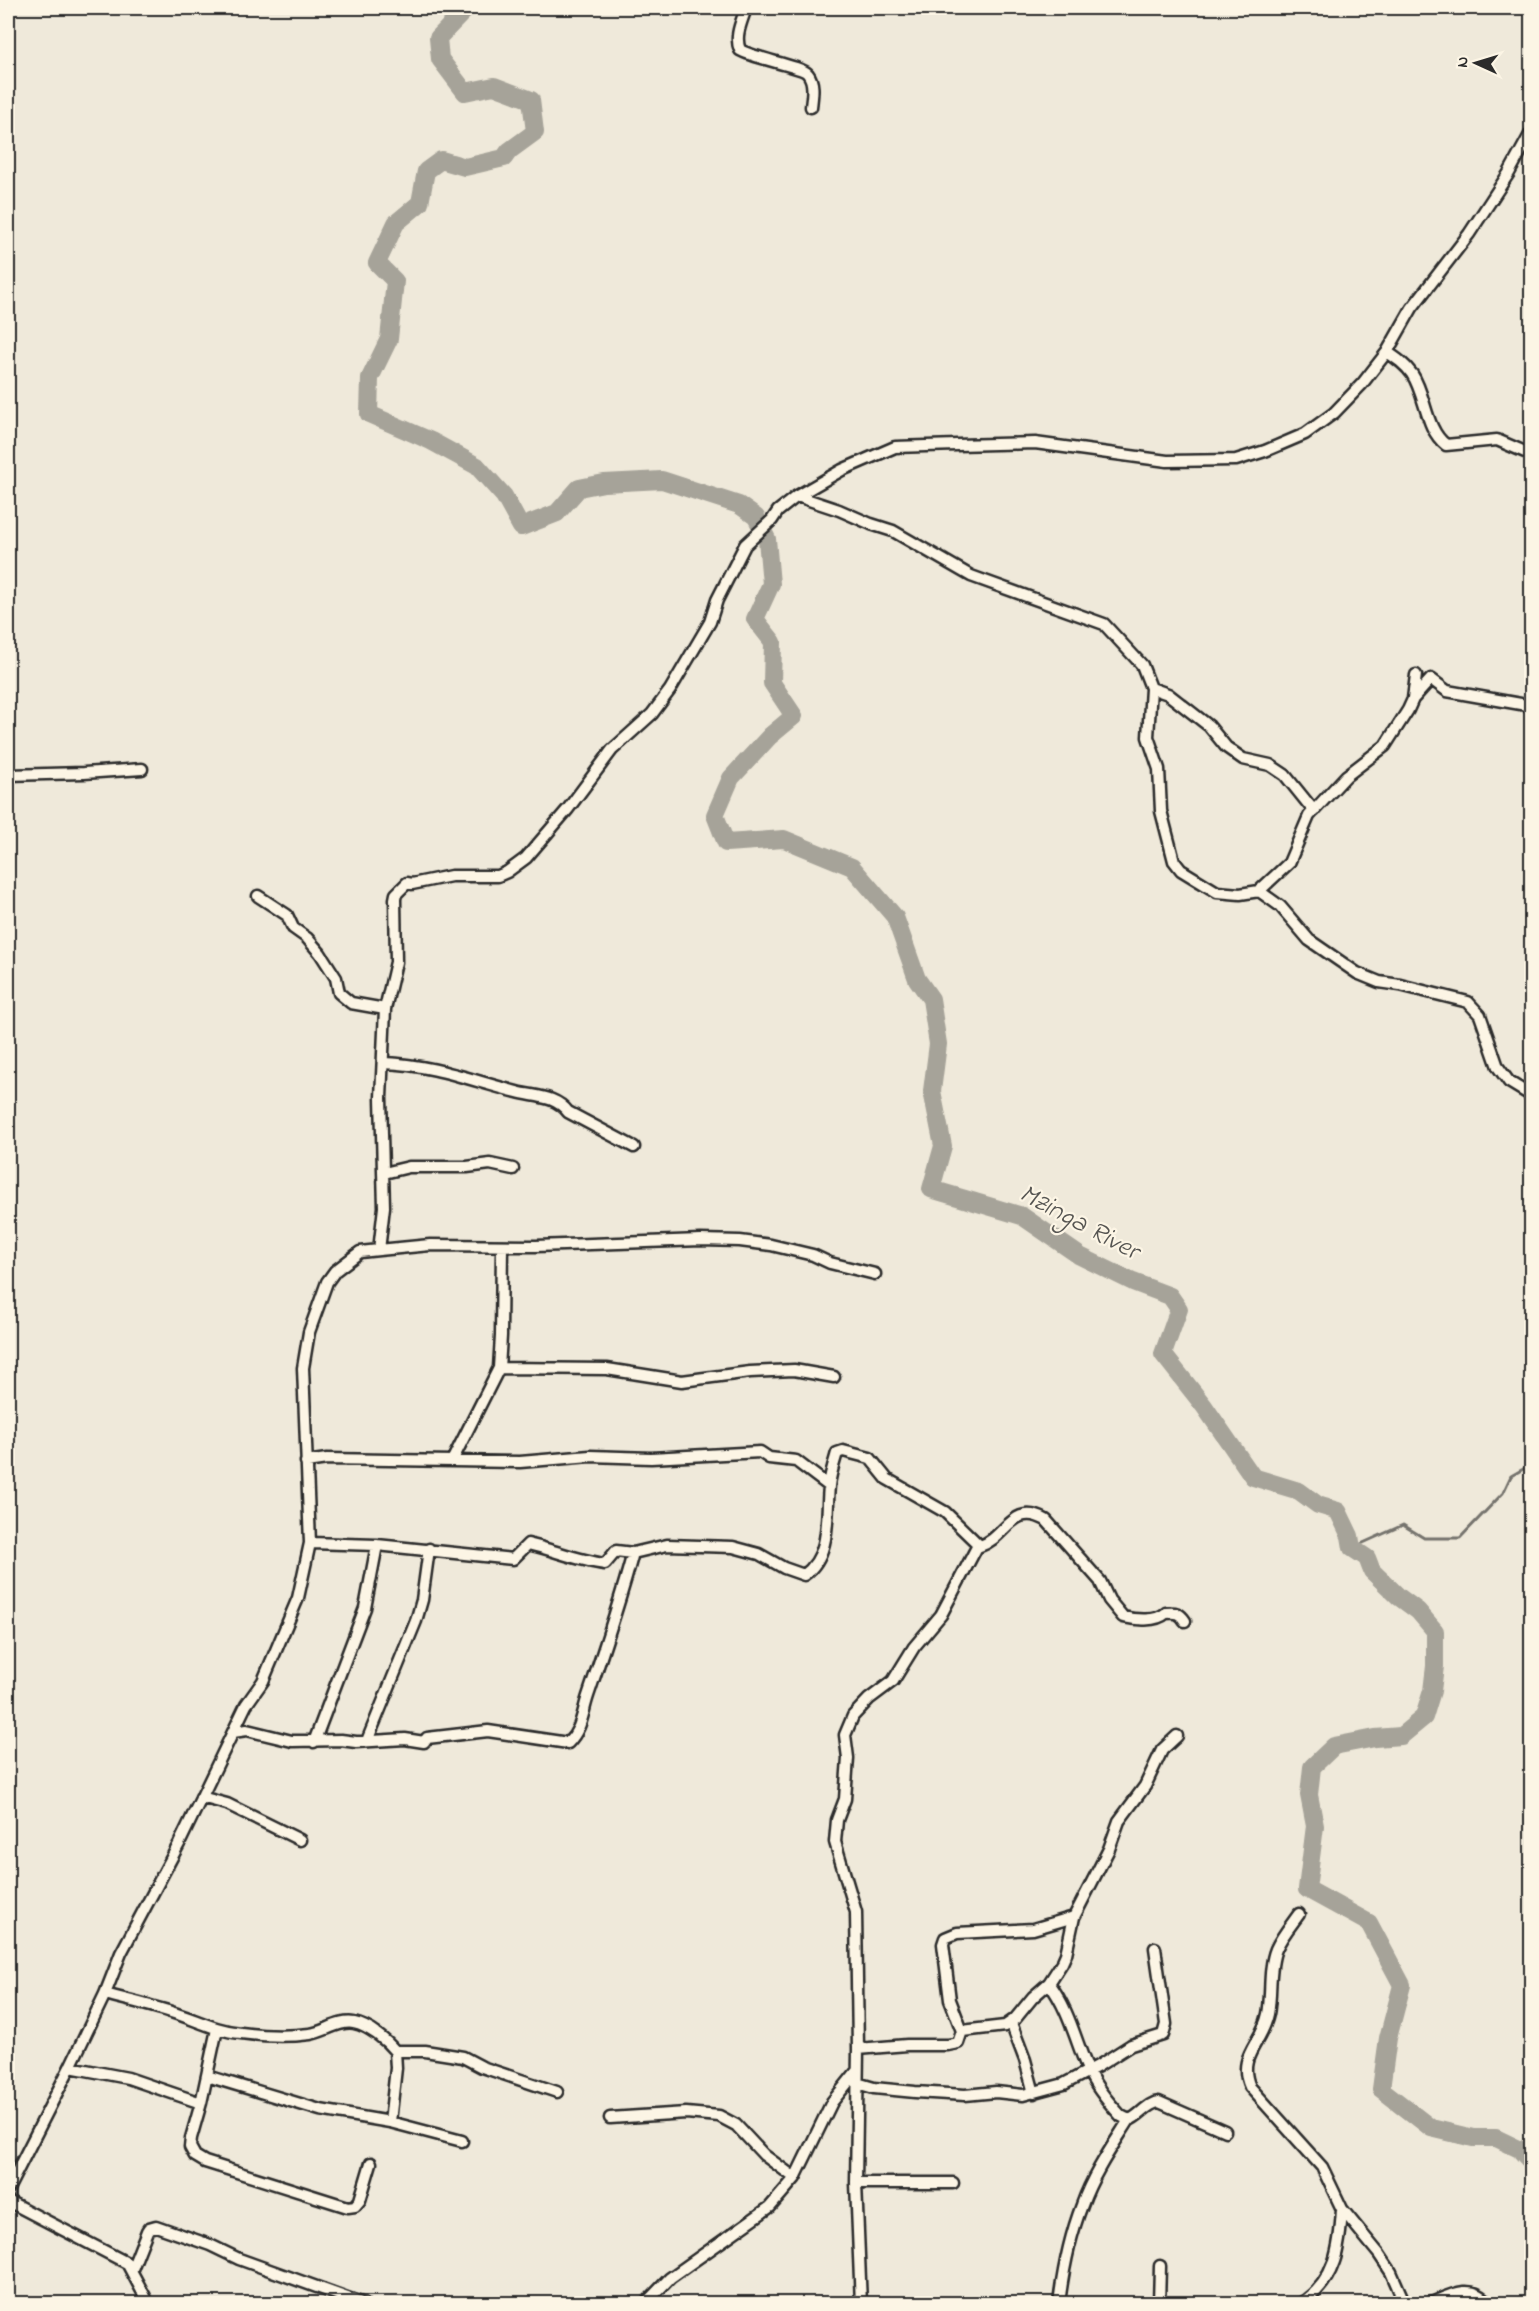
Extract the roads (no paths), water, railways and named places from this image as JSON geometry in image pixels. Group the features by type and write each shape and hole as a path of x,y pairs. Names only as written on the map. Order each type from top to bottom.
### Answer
{"street":[{"path":"746,8 739,29 740,50 808,74 813,88 812,107"},
{"path":"379,1250 384,1207 381,1098 385,1008 396,962 394,928 396,894 407,883 451,876 498,876 526,858 568,809 612,750 652,714 670,690 710,622 724,586 751,537 797,496 842,470 895,447 1035,443 1167,461 1236,460 1265,451 1305,434 1334,413 1362,384 1387,352 1412,308 1469,234 1509,173 1532,131"},
{"path":"1387,352 1402,363 1412,375 1435,433 1446,446 1497,440 1532,455"},
{"path":"797,496 893,531 971,576 1104,624 1142,664 1152,688 1148,737 1159,769 1161,811 1174,861 1181,870 1217,892 1240,894 1259,891 1289,863 1309,816 1346,776 1385,746 1413,699 1416,675"},
{"path":"1413,699 1431,679 1447,690 1532,706"},
{"path":"1152,688 1168,694 1209,726 1226,747 1244,759 1270,765 1285,775 1314,811"},
{"path":"8,775 142,769"},
{"path":"1259,891 1280,906 1309,940 1357,973 1379,982 1468,1002 1480,1015 1498,1067 1509,1082 1532,1096"},
{"path":"258,896 287,915 293,928 307,938 320,953 336,978 339,993 351,1003 385,1008"},
{"path":"384,1063 412,1064 446,1070 518,1093 551,1099 561,1103 568,1112 634,1147"},
{"path":"384,1173 409,1167 467,1167 490,1164 513,1169"},
{"path":"8,2189 105,1994 121,1953 179,1844 246,1705 262,1681 298,1598 310,1543 303,1368 307,1340 321,1295 335,1270 360,1252 430,1245 630,1244 701,1240 771,1245 875,1274"},
{"path":"452,1461 499,1368 502,1246"},
{"path":"499,1368 607,1369 682,1381 750,1372 794,1370 834,1377"},
{"path":"310,1543 429,1549 513,1559 528,1544 605,1564 616,1551 633,1553 667,1545 733,1547 759,1554 783,1568 804,1575 813,1566 822,1549 829,1486 839,1451 867,1456 887,1479 945,1512 978,1545 982,1546 1024,1514 1037,1515 1046,1520 1100,1581 1109,1600 1123,1617 1144,1619 1173,1612 1180,1614 1185,1621"},
{"path":"306,1462 327,1459 520,1462 590,1456 651,1458 760,1452 769,1458 796,1461 829,1486"},
{"path":"314,1742 365,1608 377,1545"},
{"path":"861,2304 856,2183 858,2049 856,1911 836,1842 837,1820 845,1799 848,1758 845,1735 853,1716 869,1699 893,1681 914,1647 941,1615 978,1545"},
{"path":"367,1741 416,1621 422,1600 429,1549"},
{"path":"233,1732 247,1730 292,1741 395,1739 424,1742 427,1738 488,1731 568,1743 583,1720 587,1697 628,1578 633,1553"},
{"path":"962,2031 1011,2023 1049,1983 1066,1954 1074,1917 1109,1849 1119,1821 1145,1786 1162,1750 1177,1736"},
{"path":"201,1797 227,1804 300,1840"},
{"path":"1299,1914 1275,1950 1268,2015 1258,2041 1247,2058 1246,2078 1250,2087 1322,2167 1342,2209 1391,2272 1405,2304"},
{"path":"858,2049 958,2043 962,2031 949,1992 943,1944 945,1938 957,1933 1033,1929 1074,1917"},
{"path":"857,2083 874,2088 950,2094 996,2092 1023,2095 1064,2084 1131,2044 1160,2037 1165,2032 1155,1948"},
{"path":"1049,1983 1072,2023 1089,2071 1112,2107 1120,2116 1129,2120"},
{"path":"105,1994 173,2012 217,2029 259,2035 311,2034 345,2023 354,2023 373,2033 395,2051 425,2051 463,2057 482,2067 557,2092"},
{"path":"1011,2023 1034,2093"},
{"path":"217,2029 190,2147 195,2156 205,2162 348,2207 355,2206 360,2200 371,2163"},
{"path":"390,2122 396,2068 395,2051"},
{"path":"70,2067 128,2078 201,2103"},
{"path":"645,2304 678,2271 770,2207 795,2178 832,2102 857,2071"},
{"path":"207,2076 320,2110 390,2122 462,2141"},
{"path":"1059,2304 1066,2259 1082,2203 1129,2120 1154,2102 1159,2102 1225,2131"},
{"path":"610,2118 686,2113 719,2116 736,2125 764,2155 795,2178"},
{"path":"856,2183 953,2182"},
{"path":"8,2201 121,2259 132,2269 149,2304"},
{"path":"1300,2304 1318,2289 1333,2267 1340,2244 1342,2209"},
{"path":"132,2269 147,2231 152,2226 156,2226 364,2304"},
{"path":"1159,2304 1160,2266"},
{"path":"1429,2304 1457,2292 1473,2291 1490,2304"}],"waterway":[{"name":"Mzinga River","path":"467,8 438,38 440,59 465,92 494,86 531,100 535,132 509,151 504,158 465,167 441,160 426,171 420,203 396,223 377,263 395,281 389,339 370,378 369,414 431,441 477,466 504,496 521,527 557,513 579,488 604,483 662,480 739,505 756,517 767,539 771,584 755,619 773,642 772,683 794,716 770,736 731,778 715,815 726,843 784,839 852,867 895,917 917,979 931,999 938,1044 932,1091 943,1146 931,1189 1022,1216 1080,1256 1133,1282 1170,1296 1179,1309 1163,1354 1204,1406 1253,1477 1299,1491 1318,1505 1338,1511 1350,1536 1352,1548 1367,1558 1372,1571 1399,1597 1418,1611 1435,1631 1432,1691 1424,1717 1401,1736 1375,1738 1334,1746 1312,1767 1309,1795 1315,1826 1307,1889 1369,1923 1402,1985 1388,2038 1381,2089 1431,2128 1473,2138 1496,2138 1519,2149 1532,2163"},
{"path":"1352,1548 1403,1525 1424,1538 1460,1538 1503,1493 1511,1476 1532,1464"}]}
